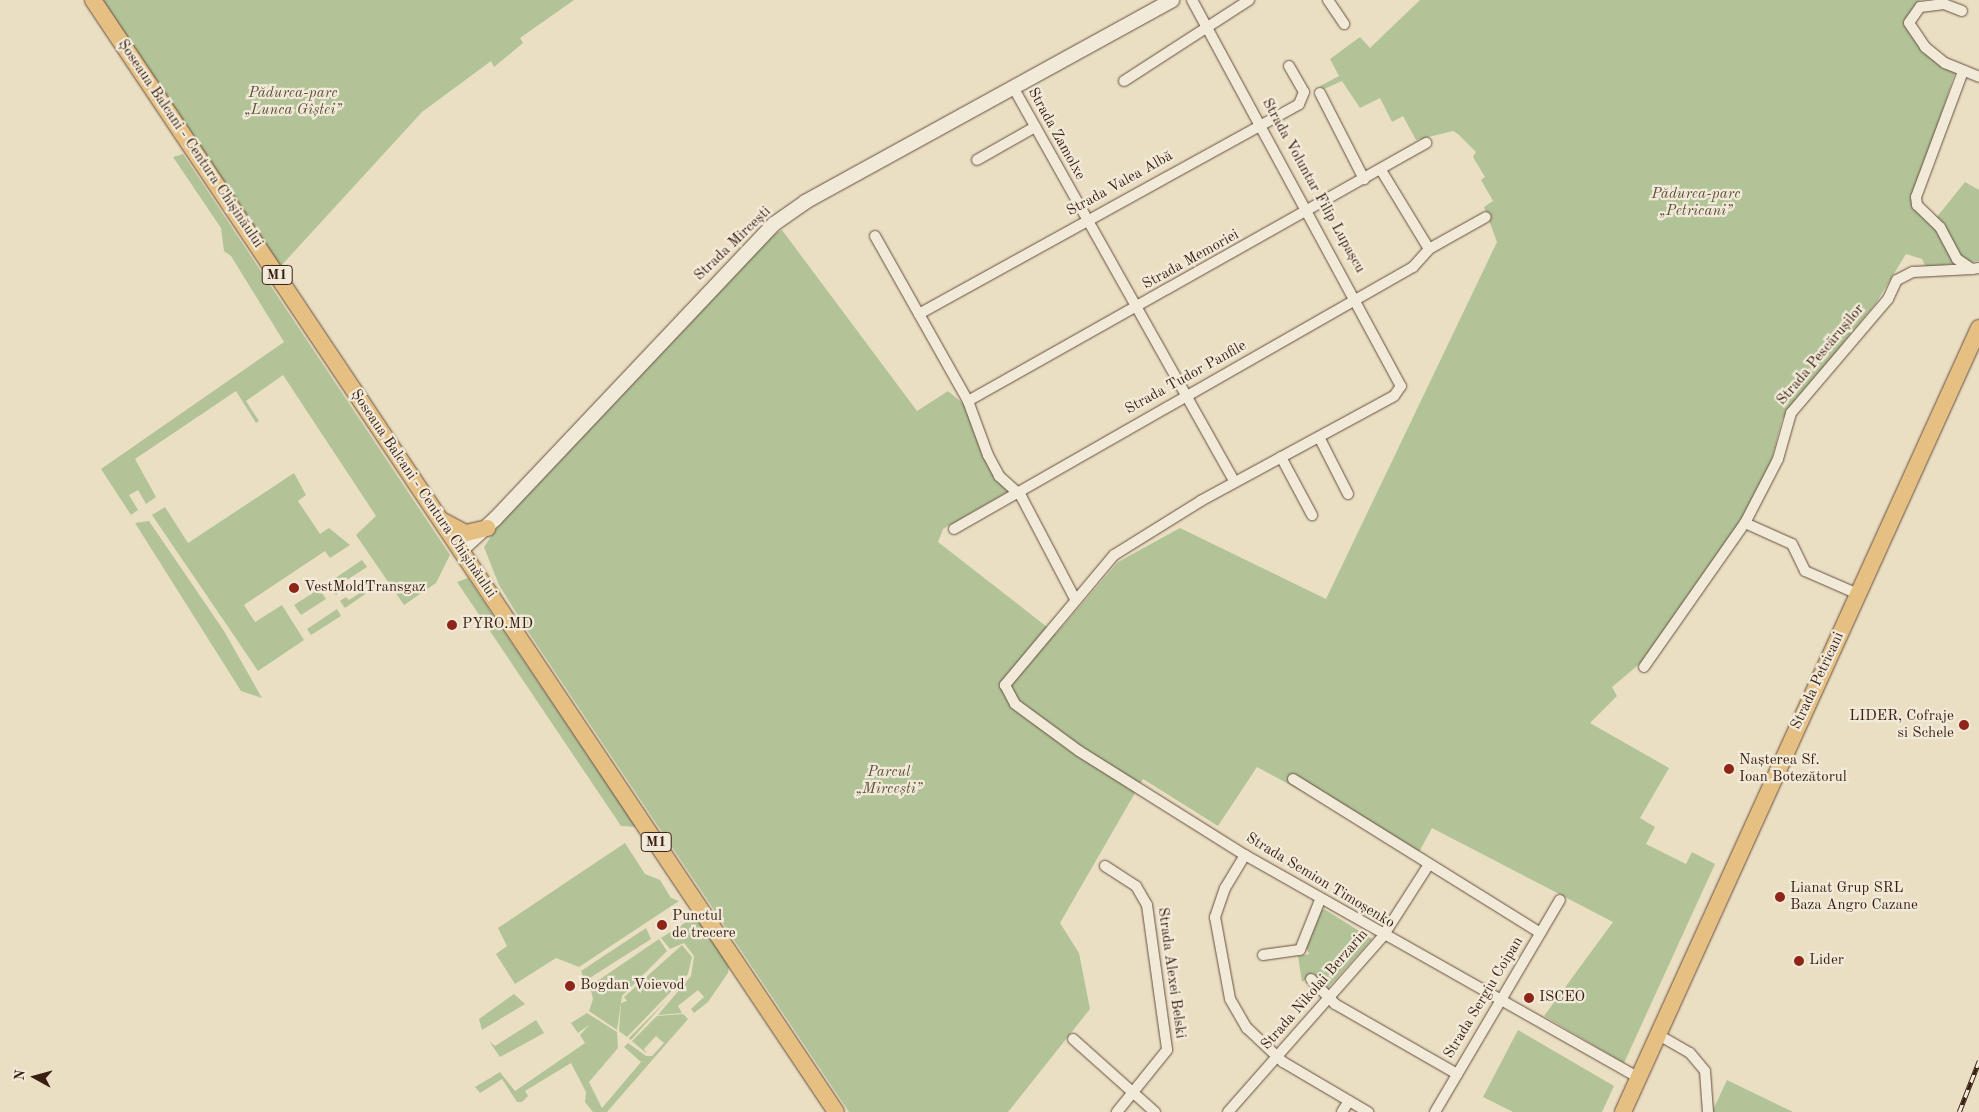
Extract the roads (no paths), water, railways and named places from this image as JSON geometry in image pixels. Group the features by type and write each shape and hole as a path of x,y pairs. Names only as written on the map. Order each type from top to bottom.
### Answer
{"main road":[{"name":"Șoseaua Balcani - Centura Chișinăului","path":"93,0 836,1112"},
{"name":"Strada Mircești","path":"461,550 487,528 765,232 805,202 1172,0"},
{"name":"Strada Petricani","path":"1622,1112 1979,328"},
{"path":"441,520 466,533 487,528"}],"street":[{"name":"Strada Voluntar Filip Lupașcu","path":"1192,0 1358,299 1399,378 1400,390 1319,437"},
{"path":"1124,82 1208,30 1249,0"},
{"path":"1328,0 1344,24"},
{"path":"1962,11 1944,4 1920,7 1909,23 1925,47 1962,74 1979,77"},
{"name":"Strada Valea Albă","path":"919,314 1261,123 1299,104 1304,97 1289,66"},
{"name":"Strada Pescărușilor","path":"1962,74 1916,197 1917,205 1940,227 1957,259 1975,269"},
{"name":"Strada Zamolxe","path":"1013,87 1086,220 1235,482"},
{"path":"1320,93 1364,179"},
{"path":"977,160 1035,127"},
{"name":"Strada Memoriei","path":"968,400 1137,308 1426,143"},
{"path":"1381,170 1428,248"},
{"name":"Strada Tudor Panfile","path":"954,528 1413,267 1428,248 1486,217"},
{"path":"875,236 968,400 988,455 1016,492 1075,599 1114,555 1235,482 1319,437 1348,494"},
{"name":"Strada Pescărușilor","path":"1644,667 1744,523 1778,459 1791,413 1888,299 1898,280 1912,272 1975,269"},
{"path":"1281,457 1312,515"},
{"path":"1744,523 1792,544 1805,571 1858,594"},
{"name":"Strada Semion Timoșenko","path":"1075,599 1005,685 1015,704 1079,751 1320,900 1500,1002 1638,1077"},
{"path":"1293,779 1428,866 1540,933"},
{"path":"1245,854 1225,888 1215,917 1225,979 1243,1022 1278,1055 1368,1112"},
{"name":"Strada Alexei Belski","path":"1105,866 1136,886 1147,905 1167,1050 1134,1093 1116,1112"},
{"name":"Strada Nikolai Berzarin","path":"1228,1112 1383,936 1428,866"},
{"path":"1263,955 1300,950 1320,900"},
{"name":"Strada Sergiu Coipan","path":"1435,1112 1560,900"},
{"path":"1311,979 1330,996 1334,1004 1457,1074"},
{"path":"1657,1034 1690,1053 1705,1071 1708,1112"},
{"path":"1073,1039 1155,1112"},
{"path":"1342,1112 1349,1100"}],"railway":[{"path":"1959,1112 1979,1061"}],"place":[{"name":"VestMoldTransgaz","path":"294,588"},
{"name":"PYRO.MD","path":"452,625"},
{"name":"LIDER, Cofraje si Schele","path":"1964,725"},
{"name":"Nașterea Sf. Ioan Botezătorul","path":"1729,769"},
{"name":"Lianat Grup SRL Baza Angro Cazane","path":"1780,897"},
{"name":"Punctul de trecere","path":"662,925"},
{"name":"Lider","path":"1799,961"},
{"name":"Bogdan Voievod","path":"570,986"},
{"name":"ISCEO","path":"1529,998"}],"park label":[{"name":"Pădurea-parc „Lunca Gîștei”","path":"293,102"},
{"name":"Pădurea-parc „Petricani”","path":"1696,202"},
{"name":"Parcul „Mircești”","path":"889,780"}]}
